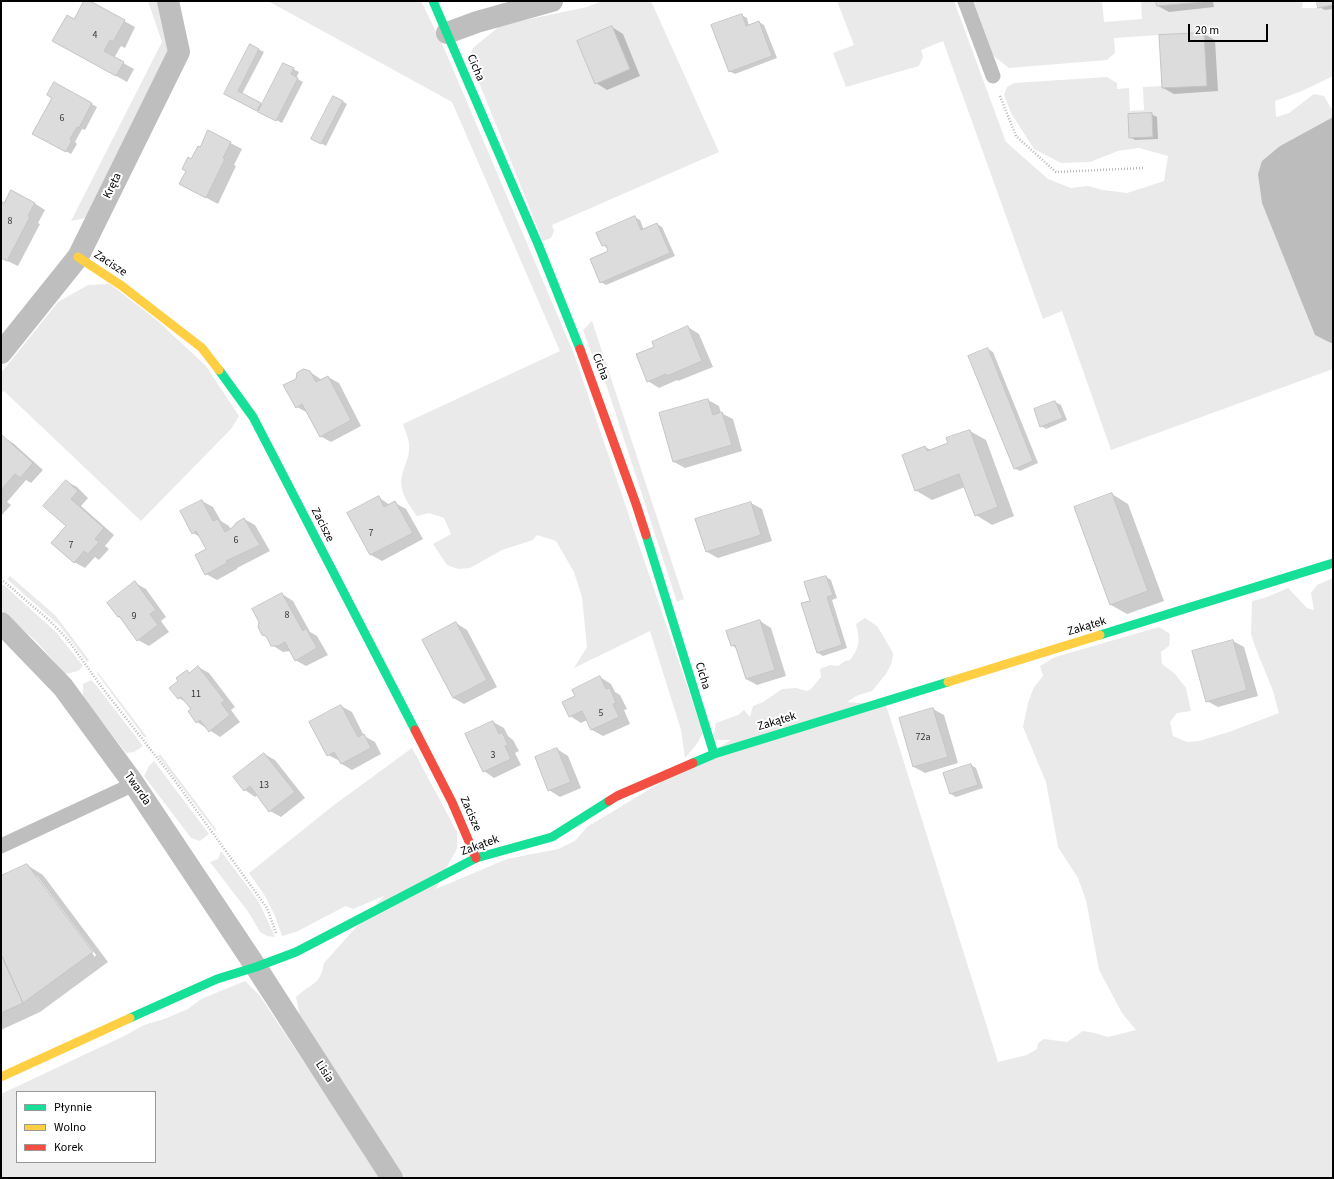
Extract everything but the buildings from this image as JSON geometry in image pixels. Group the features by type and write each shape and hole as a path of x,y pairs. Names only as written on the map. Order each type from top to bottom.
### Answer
{"street":[{"name":"Kręta","path":"1,353 78,257 179,52 168,1"},
{"name":"Cicha","path":"433,1 538,244 590,375 636,504 714,754"},
{"path":"447,33 477,22 552,1"},
{"name":"Zacisze","path":"78,257 122,286 202,348 252,417 452,802 476,858"},
{"name":"Zakątek","path":"1,1077 217,979 256,967 296,952 476,858 552,837 617,796 714,754 1333,564"},
{"name":"Twarda","path":"1,624 63,687 134,784 256,967"},
{"name":"Lisia","path":"256,967 392,1178"}],"lane":[{"path":"965,1 993,76"},
{"path":"1,846 134,784"}],"path":[{"path":"993,76 1016,136 1056,172 1144,168"},
{"path":"1,579 50,621 68,640 103,689 173,778 267,908 284,956"}],"shaded area":[{"path":"148,1 157,1 173,52 90,217 71,221 162,42"},
{"path":"268,1 421,1 444,48 574,354 703,733 696,745 685,758 681,730 650,631 574,668 587,647 582,597 574,572 556,541 537,535 533,540 502,550 470,568 458,569 447,565 433,544 451,534 444,518 429,513 417,516 408,502 403,492 401,481 409,450 408,440 403,424 560,351 452,102"},
{"path":"602,1 651,1 719,152 552,225 554,231 551,238 543,241 469,58 473,48 501,25 587,7","holes":["612,26 630,69 596,84 577,41"]},
{"path":"837,1 954,1 1006,142 1048,179 1071,188 1088,186 1103,190 1127,193 1164,181 1168,156 1139,148 1118,151 1090,162 1061,163 1034,149 1011,113 1004,95 1007,87 1014,83 1107,77 1117,83 1117,89 1129,88 1130,111 1144,110 1143,87 1162,86 1159,35 1114,38 1115,53 1107,60 1009,68 991,54 970,1 1102,1 1104,22 1142,19 1141,1 1303,1 1302,8 1318,8 1333,5 1333,76 1302,91 1275,101 1276,117 1289,113 1314,94 1324,96 1331,108 1333,107 1333,117 1280,146 1331,343 1333,343 1333,369 1111,450 1062,311 1043,319 943,41 921,50 923,57 919,66 846,87 833,53 854,45"},
{"path":"1333,117 1333,343 1331,343 1315,335 1262,203 1258,174 1262,161 1280,146"},
{"path":"110,284 158,321 206,366 239,416 231,429 141,521 4,391 1,393 1,373 58,302 88,285"},
{"path":"592,321 684,599 677,602 606,384 593,357 583,330"},
{"path":"10,576 56,616 89,660 87,662 60,626 7,579"},
{"path":"1333,578 1333,1178 405,1178 302,1026 296,997 318,980 324,963 384,896 353,909 346,906 296,932 282,936 275,916 265,896 249,873 334,805 412,748 457,832 457,849 436,889 507,859 558,849 575,841 587,827 731,740 713,740 716,723 738,715 744,710 750,717 753,706 763,702 782,689 796,688 807,691 811,689 821,677 820,669 830,665 838,666 845,661 850,660 856,651 858,643 856,624 865,618 877,626 882,634 893,653 892,662 886,674 872,691 856,696 847,702 886,705 998,1062 1027,1055 1037,1049 1038,1043 1044,1039 1067,1042 1083,1031 1108,1037 1136,1030 1122,1013 1099,970 1086,900 1078,878 1058,847 1046,782 1023,727 1028,703 1034,687 1043,676 1040,666 1055,657 1159,627 1170,634 1169,646 1161,652 1162,664 1175,674 1186,688 1191,711 1177,713 1170,722 1173,736 1187,742 1199,741 1229,732 1279,713 1273,691 1251,634 1252,601 1267,597 1288,588 1307,608 1314,610 1311,593 1317,585"},
{"path":"4,585 57,633 83,666 78,671 65,674 36,641 1,610 1,587"},
{"path":"97,671 147,737 144,737 98,675"},
{"path":"91,680 143,746 134,752 126,753 83,697 83,684"},
{"path":"160,754 216,829 215,831 158,756"},
{"path":"154,761 209,834 200,841 191,838 144,776 149,766"},
{"path":"221,851 259,902 275,937 267,936 260,932 249,913 210,862 218,859"},
{"path":"245,981 260,996 381,1178 1,1178 1,1094 124,1036 144,1025 188,1009 201,999"}],"traffic: fast":[{"path":"433,1 538,244 580,349"},
{"path":"219,370 253,417 415,730"},
{"path":"646,535 714,754"},
{"path":"1100,635 1333,563"},
{"path":"693,763 714,754 948,682"},
{"path":"130,1018 217,979 256,967 296,952 476,858 552,837 609,801"}],"traffic: slow":[{"path":"78,257 122,286 202,348 219,370"},
{"path":"948,682 1100,635"},
{"path":"1,1077 130,1018"}],"traffic: jam":[{"path":"580,349 646,535"},
{"path":"415,730 452,802 476,858"},
{"path":"609,801 617,796 693,763"}]}
